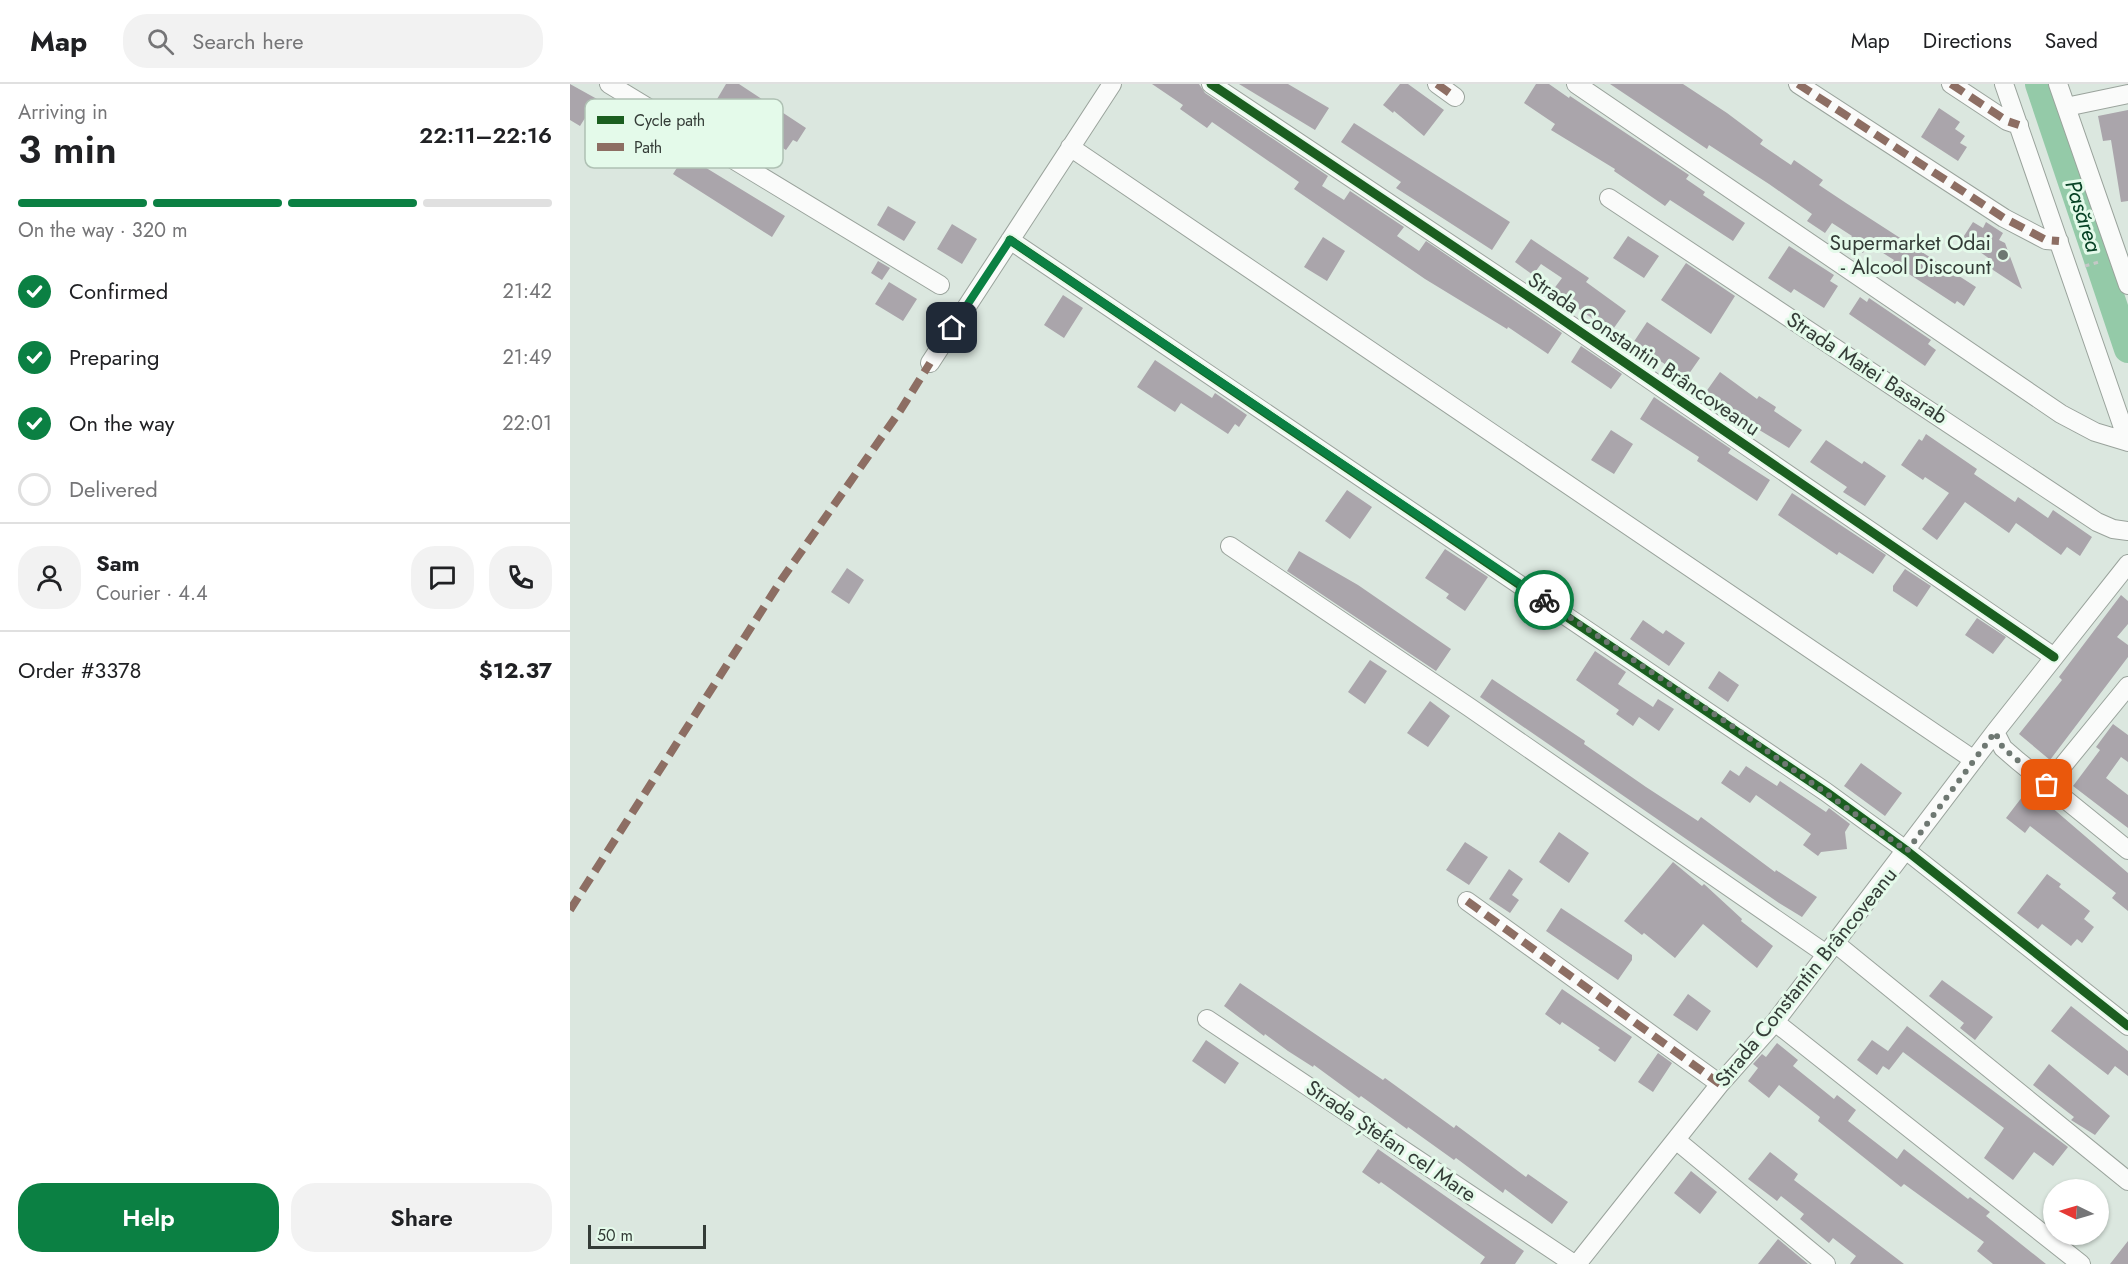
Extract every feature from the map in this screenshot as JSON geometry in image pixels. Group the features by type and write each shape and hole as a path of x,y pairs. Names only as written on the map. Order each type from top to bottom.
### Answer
{"street":[{"path":"609,84 634,99"},
{"path":"930,363 1112,84"},
{"name":"Strada Constantin Brâncoveanu","path":"1211,84 1541,305 2054,657"},
{"path":"1437,84 1455,97"},
{"path":"1576,84 2061,414 2095,432 2128,442"},
{"path":"1798,84 2004,218 2046,240 2059,241"},
{"path":"1951,84 2007,121 2019,126"},
{"path":"2004,84 2128,442"},
{"path":"2058,84 2119,233 2118,256 2128,285"},
{"path":"2066,107 2128,94"},
{"path":"1070,147 1974,760"},
{"path":"747,168 940,285"},
{"name":"Strada Matei Basarab","path":"1608,198 2097,522 2113,529 2128,531"},
{"path":"1010,240 1732,726 1907,851 2128,1026"},
{"path":"1230,546 1831,949 2128,1181"},
{"name":"Strada Constantin Brâncoveanu","path":"1575,1264 1720,1084 1775,1022 1907,851 1995,732 2128,564"},
{"path":"2047,785 2128,686"},
{"path":"1995,732 2003,748 2128,850"},
{"path":"1467,901 1720,1084"},
{"name":"Strada Ștefan cel Mare","path":"1207,1019 1575,1264"},
{"path":"1775,1022 2081,1264"},
{"path":"1676,1140 1826,1264"}],"path":[{"path":"2069,270 2118,256"}],"building":[{"path":"570,84 597,99 585,99 585,118 580,126 570,120"},
{"path":"726,84 739,84 762,99 717,99"},
{"path":"1152,84 1199,84 1205,93 1328,176 1322,186 1344,200 1350,191 1404,227 1397,236 1419,251 1426,241 1562,333 1548,354 1508,327 1507,329 1425,279 1294,189 1299,182 1212,122 1207,128 1180,109 1183,105"},
{"path":"1239,84 1288,84 1329,108 1315,130"},
{"path":"1400,84 1408,84 1444,110 1424,136 1394,111 1393,113 1383,105"},
{"path":"1536,84 1549,84 1569,98 1570,96 1689,175 1686,179 1705,192 1703,195 1745,223 1733,241 1670,200 1665,206 1614,171 1615,169 1551,130 1555,124 1524,103"},
{"path":"1610,84 1683,84 1763,140 1760,144 1791,165 1794,160 1823,180 1819,185 1976,287 1964,306 1957,301 1955,304 1892,263 1894,260 1869,244 1863,253 1848,242 1852,236 1832,223 1825,233 1807,221 1812,214 1769,184 1709,145 1707,149"},
{"path":"1939,108 1960,122 1955,129 1965,136 1960,143 1967,147 1958,161 1921,137"},
{"path":"2128,110 2128,201 2121,202 2111,140 2103,141 2098,116"},
{"path":"783,113 806,128 797,142 793,140 786,150 783,148"},
{"path":"1354,123 1510,222 1492,250 1396,188 1401,182 1341,142"},
{"path":"677,168 706,168 785,216 772,237 673,174"},
{"path":"888,206 916,222 904,241 877,225"},
{"path":"1973,222 1983,228 1986,222 2003,233 1999,240 2005,243 2022,289 1990,268 1994,262 1962,239"},
{"path":"952,224 977,239 962,264 937,249"},
{"path":"1628,236 1659,256 1644,278 1613,258"},
{"path":"1323,237 1345,251 1327,281 1304,267"},
{"path":"1531,239 1589,278 1586,282 1626,311 1611,332 1553,290 1562,278 1541,264 1533,275 1515,262"},
{"path":"1789,246 1834,275 1830,281 1838,286 1824,308 1794,289 1791,293 1768,278"},
{"path":"878,261 890,268 882,280 871,273"},
{"path":"1686,263 1735,296 1711,334 1661,300"},
{"path":"889,282 917,299 903,321 875,304"},
{"path":"1063,295 1083,308 1064,338 1044,325"},
{"path":"1860,297 1867,302 1869,298 1931,340 1928,344 1936,350 1925,366 1849,314"},
{"path":"1647,322 1700,358 1686,378 1633,343"},
{"path":"1581,346 1622,374 1611,389 1571,362"},
{"path":"1155,360 1212,398 1215,393 1247,415 1239,427 1235,424 1228,434 1181,403 1175,412 1137,387"},
{"path":"1720,372 1757,399 1759,396 1776,407 1774,411 1802,430 1789,448 1703,396"},
{"path":"1654,397 1731,449 1728,453 1770,480 1757,501 1697,461 1699,457 1640,419"},
{"path":"1611,430 1633,444 1614,474 1591,460"},
{"path":"1926,434 1977,469 1974,474 2015,502 2018,497 2048,518 2053,510 2092,537 2080,556 2067,547 2061,555 2016,523 2009,533 1965,502 1937,540 1922,529 1949,493 1925,477 1923,480 1901,465 1919,439 1922,441"},
{"path":"1826,440 1862,464 1864,461 1886,476 1865,506 1843,492 1847,487 1810,462"},
{"path":"1347,490 1372,507 1350,539 1325,521"},
{"path":"1792,493 1886,555 1873,574 1839,552 1837,555 1778,515"},
{"path":"1445,549 1488,577 1465,611 1446,598 1449,594 1425,578"},
{"path":"1299,551 1358,585 1451,649 1436,671 1287,571"},
{"path":"847,568 864,580 849,604 831,592"},
{"path":"1905,569 1931,586 1917,607 1893,591 1893,586"},
{"path":"2121,595 2128,601 2128,624 2117,637 2128,645 2128,657 2050,760 2019,734 2062,680 2059,677"},
{"path":"1977,618 2006,637 1993,654 1965,635"},
{"path":"1643,620 1663,634 1666,630 1685,643 1669,666 1630,639"},
{"path":"1595,651 1626,672 1618,684 1653,707 1658,699 1674,709 1659,731 1639,717 1633,726 1616,714 1619,710 1576,680"},
{"path":"1370,660 1387,671 1365,704 1348,692"},
{"path":"1719,671 1739,685 1728,702 1708,688"},
{"path":"1492,679 1585,741 1584,744 1646,787 1698,821 1701,817 1775,872 1776,870 1817,897 1802,917 1779,903 1480,697"},
{"path":"1430,701 1450,716 1428,747 1407,733"},
{"path":"2113,724 2128,735 2128,762 2121,757 2106,778 2128,795 2128,828 2073,786 2100,750 2096,747"},
{"path":"1861,763 1902,793 1885,816 1844,786"},
{"path":"1746,766 1777,786 1780,781 1826,812 1829,808 1850,824 1845,832 1847,849 1821,852 1818,856 1803,845 1811,834 1756,795 1750,803 1721,783 1730,770 1739,776"},
{"path":"2029,788 2128,873 2128,911 2112,898 2116,893 2030,826 2025,833 2006,818"},
{"path":"1559,832 1589,853 1569,883 1539,862"},
{"path":"1465,842 1488,857 1469,885 1446,870"},
{"path":"1673,862 1702,886 1704,884 1742,919 1741,921 1773,946 1757,968 1703,924 1675,958 1644,933 1642,935 1624,921"},
{"path":"1509,869 1523,879 1512,895 1519,900 1510,913 1489,899"},
{"path":"2047,874 2061,884 2059,887 2090,911 2084,919 2094,927 2082,943 2077,939 2071,946 2042,924 2038,929 2017,913"},
{"path":"1561,908 1632,955 1632,960 1618,980 1546,931"},
{"path":"1942,980 1993,1017 1975,1040 1960,1028 1964,1023 1929,996"},
{"path":"1240,983 1383,1080 1385,1078 1454,1128 1456,1125 1526,1177 1528,1174 1568,1202 1552,1224 1505,1189 1503,1193 1456,1158 1454,1160 1361,1096 1359,1098 1314,1065 1313,1067 1265,1034 1264,1036 1224,1006"},
{"path":"1562,989 1632,1037 1615,1062 1598,1050 1600,1048 1562,1022 1560,1025 1545,1014"},
{"path":"1688,994 1711,1011 1697,1031 1673,1015"},
{"path":"2071,1006 2128,1051 2128,1076 2115,1066 2108,1075 2051,1031"},
{"path":"1907,1026 2068,1147 2053,1166 2034,1152 2013,1180 1984,1158 2004,1128 1903,1052 1889,1070 1883,1066 1877,1075 1857,1060 1872,1040 1888,1051"},
{"path":"1206,1040 1239,1063 1225,1084 1192,1061"},
{"path":"1777,1043 1798,1060 1793,1066 1834,1099 1837,1095 1856,1110 1848,1121 1897,1159 1904,1149 1968,1199 1970,1197 1990,1212 1986,1216 2046,1264 1993,1264 1977,1251 1984,1242 1904,1184 1901,1187 1818,1121 1820,1117 1779,1085 1769,1098 1748,1081 1758,1068 1753,1064 1762,1054 1766,1057"},
{"path":"1658,1053 1672,1063 1653,1092 1638,1082"},
{"path":"2049,1064 2110,1116 2095,1135 2071,1120 2074,1117 2033,1085"},
{"path":"1378,1149 1524,1251 1515,1264 1480,1264 1485,1257 1381,1182 1379,1184 1362,1172"},
{"path":"1770,1152 1798,1174 1794,1180 1904,1264 1850,1264 1856,1256 1833,1238 1829,1243 1800,1219 1804,1214 1781,1196 1777,1201 1748,1179"},
{"path":"1691,1171 1717,1192 1700,1214 1674,1193"},
{"path":"1778,1239 1808,1264 1758,1264"},
{"path":"2128,1241 2128,1264 2110,1264"}],"waterway":[{"name":"Pasărea","path":"2039,84 2128,349"}],"marked path":[{"path":"1437,84 1455,97"},
{"path":"1798,84 2004,218 2046,240 2059,241"},
{"path":"1951,84 2007,121 2019,125"},
{"path":"570,910 782,579 900,411 930,363"},
{"path":"1467,901 1720,1084"}],"cycle path":[{"path":"1211,84 1541,305 2054,657"},
{"path":"1010,240 1826,792 1907,851 2128,1026"}],"way so far":[{"path":"1544,600 1732,726 1907,851 1995,732 2003,748 2047,785"}],"place":[{"name":"Supermarket Odai - Alcool Discount","path":"2003,255"}],"route":[{"path":"952,328 1010,240 1544,600"}]}
